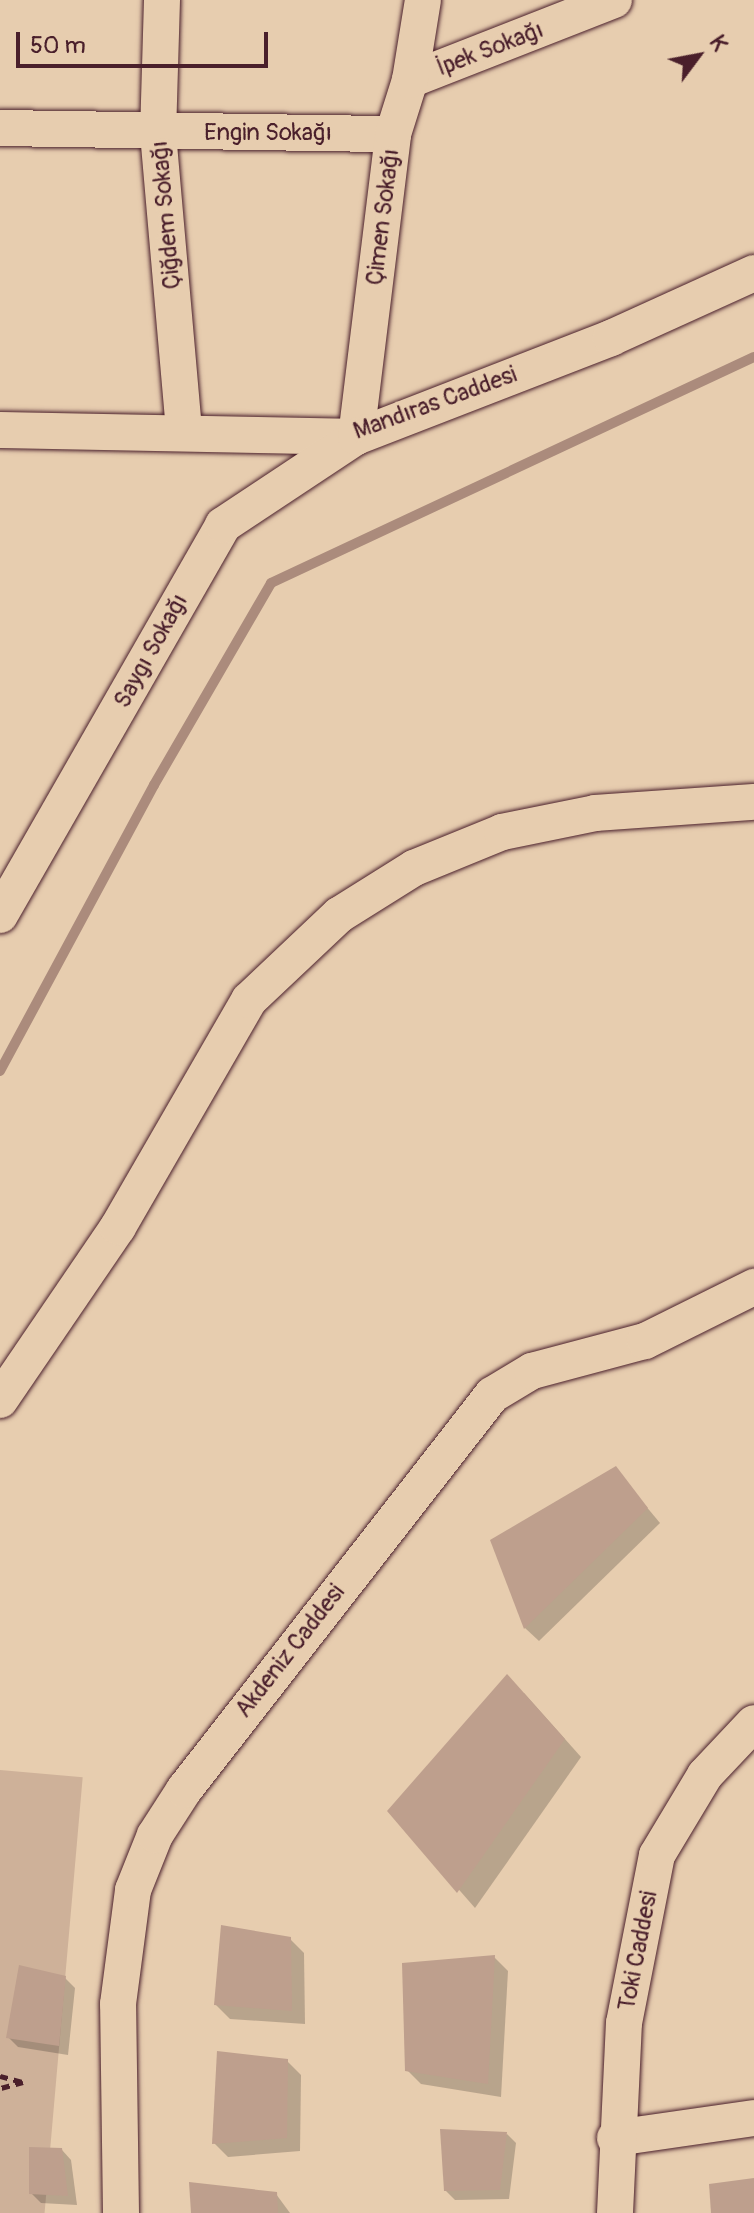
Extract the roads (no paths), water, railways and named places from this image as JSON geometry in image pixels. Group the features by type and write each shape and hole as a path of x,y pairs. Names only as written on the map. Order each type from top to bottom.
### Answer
{"street":[{"name":"Çiğdem Sokağı","path":"162,0 158,133 184,429"},
{"name":"Çimen Sokağı","path":"356,437 393,134 410,80 423,0"},
{"name":"İpek Sokağı","path":"410,80 614,0"},
{"name":"Engin Sokağı","path":"0,128 158,133 393,134"},
{"name":"Mandıras Caddesi","path":"0,430 184,429 356,437 611,338 754,273"},
{"name":"Saygı Sokağı","path":"0,915 223,525 356,437"},
{"path":"0,1400 118,1227 249,1000 339,915 414,868 502,832 595,813 754,802"},
{"name":"Akdeniz Caddesi","path":"121,2213 118,2004 133,1890 155,1835 184,1790 492,1395 532,1371 645,1341 754,1287"},
{"name":"Toki Caddesi","path":"615,2213 615,2138 624,2023 657,1855 705,1775 754,1723"},
{"path":"615,2138 754,2118"}],"waterway":[{"path":"0,1071 154,785 271,583 754,357"}]}
